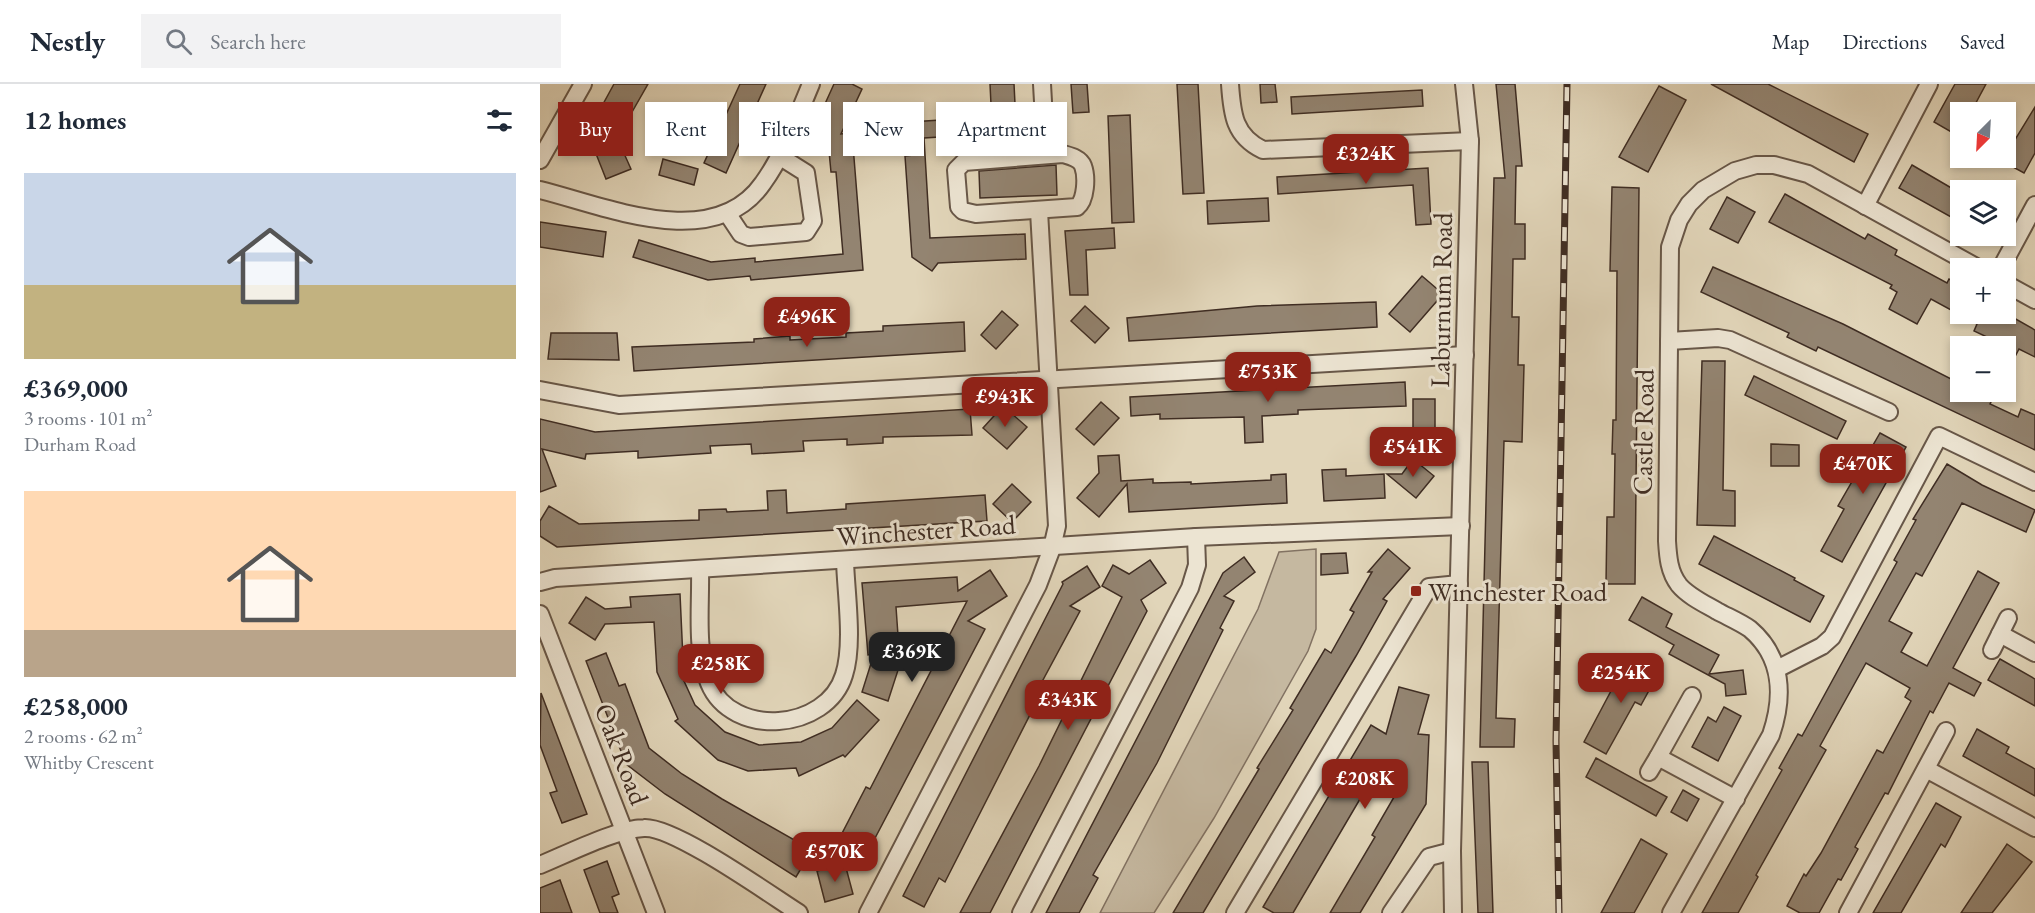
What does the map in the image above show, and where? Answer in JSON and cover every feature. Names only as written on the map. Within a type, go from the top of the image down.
[{"type":"street","points":[[540,160],[583,84]]},
{"type":"street","points":[[803,102],[811,84]]},
{"type":"street","points":[[1042,84],[1043,102]]},
{"type":"street","points":[[1230,84],[1235,124],[1250,144],[1263,150],[1470,141]]},
{"type":"street","name":"Laburnum Road","points":[[1453,913],[1452,851],[1470,141],[1464,84]]},
{"type":"street","points":[[1865,206],[1929,84]]},
{"type":"street","points":[[1035,156],[964,162],[956,170],[957,202],[963,211],[976,214],[1077,207],[1084,196],[1083,166],[1078,159],[1067,155]]},
{"type":"street","points":[[540,190],[668,222],[700,221],[727,213],[748,199],[763,185],[779,156],[806,173],[813,221],[806,232],[749,237],[741,234],[727,213]]},
{"type":"street","name":"Castle Road","points":[[1671,913],[1771,735],[1779,711],[1780,688],[1777,669],[1768,650],[1750,629],[1699,600],[1680,586],[1669,567],[1667,541],[1670,247],[1679,220],[1689,204],[1720,177],[1756,165],[1792,169],[1808,174],[1960,258]]},
{"type":"street","points":[[2006,258],[2035,205]]},
{"type":"street","points":[[868,913],[1038,585],[1052,548],[1057,526],[1040,211]]},
{"type":"street","points":[[2016,290],[2035,300]]},
{"type":"street","points":[[1669,341],[1718,338],[1730,340],[1889,412]]},
{"type":"street","points":[[540,390],[619,405],[1465,355]]},
{"type":"street","points":[[1777,669],[1822,646],[1832,636],[1939,436],[2035,482]]},
{"type":"street","name":"Winchester Road","points":[[540,582],[555,578],[1196,537],[1461,526]]},
{"type":"street","points":[[1021,913],[1191,588],[1197,565],[1196,537]]},
{"type":"street","points":[[700,570],[702,656],[710,685],[724,704],[748,718],[780,722],[806,715],[828,702],[844,677],[848,659],[845,561]]},
{"type":"street","points":[[1235,913],[1429,587],[1460,584]]},
{"type":"street","name":"Oak Road","points":[[540,614],[656,913]]},
{"type":"street","points":[[1992,650],[2008,618]]},
{"type":"street","points":[[2000,634],[2035,653]]},
{"type":"street","points":[[1649,772],[1692,696]]},
{"type":"street","points":[[1848,913],[1946,731]]},
{"type":"street","points":[[1658,756],[1736,799]]},
{"type":"street","points":[[1926,769],[2035,828]]},
{"type":"street","points":[[540,865],[625,832],[645,827],[668,832],[799,913]]},
{"type":"street","points":[[1391,913],[1429,857],[1452,851]]},
{"type":"shaded area","points":[[1316,549],[1316,629],[1308,651],[1214,818],[1154,913],[1100,913],[1258,609],[1279,552]]},
{"type":"building","points":[[614,84],[648,84],[633,110],[633,102],[604,102]]},
{"type":"building","points":[[740,84],[766,84],[758,102],[739,102],[739,144],[726,173],[704,163],[707,156],[727,156],[727,113]]},
{"type":"building","points":[[834,84],[852,84],[862,89],[856,102],[843,102],[841,134],[843,134],[843,156],[854,156],[863,270],[751,280],[750,276],[708,280],[633,257],[639,240],[711,262],[755,258],[755,262],[843,254],[836,172],[831,172],[829,156],[831,102],[826,102]]},
{"type":"building","points":[[990,84],[1014,84],[1015,102],[991,102]]},
{"type":"building","points":[[1071,84],[1087,84],[1089,112],[1073,113]]},
{"type":"building","points":[[1177,84],[1198,84],[1204,193],[1183,194]]},
{"type":"building","points":[[1260,84],[1275,84],[1277,102],[1261,103]]},
{"type":"building","points":[[1496,84],[1515,84],[1522,166],[1516,166],[1515,224],[1525,224],[1525,259],[1513,259],[1512,317],[1519,317],[1518,365],[1524,365],[1522,442],[1504,441],[1496,718],[1515,719],[1514,747],[1480,747],[1494,178],[1505,178]]},
{"type":"building","points":[[1711,84],[1768,84],[1868,134],[1854,162]]},
{"type":"building","points":[[1955,84],[1986,84],[1976,102],[1950,102],[1950,131],[1934,122]]},
{"type":"building","points":[[1659,86],[1686,100],[1648,172],[1619,157]]},
{"type":"building","points":[[1422,90],[1423,106],[1292,114],[1291,97]]},
{"type":"building","points":[[2035,107],[2035,153],[2024,173],[2015,168],[2016,138]]},
{"type":"building","points":[[1130,115],[1134,222],[1112,223],[1108,116]]},
{"type":"building","points":[[936,120],[936,137],[924,138],[924,121]]},
{"type":"building","points":[[924,138],[930,238],[1025,234],[1026,259],[938,263],[932,271],[912,257],[905,156],[924,156]]},
{"type":"building","points":[[597,156],[625,156],[631,169],[606,179]]},
{"type":"building","points":[[663,159],[698,169],[694,185],[659,175]]},
{"type":"building","points":[[1056,165],[1057,195],[980,198],[979,171]]},
{"type":"building","points":[[1912,165],[1950,187],[1950,216],[1899,188]]},
{"type":"building","points":[[1428,168],[1431,224],[1416,225],[1413,185],[1278,194],[1277,177]]},
{"type":"building","points":[[1612,187],[1639,188],[1635,584],[1606,584],[1607,517],[1614,517],[1615,454],[1612,454],[1613,420],[1616,420],[1617,271],[1610,271]]},
{"type":"building","points":[[1785,194],[1865,239],[1868,234],[1897,250],[1895,255],[1947,283],[1950,280],[1950,309],[1931,299],[1917,324],[1889,309],[1897,292],[1890,288],[1892,285],[1769,222]]},
{"type":"building","points":[[1727,197],[1755,212],[1738,243],[1710,229]]},
{"type":"building","points":[[1268,198],[1269,221],[1208,224],[1207,201]]},
{"type":"building","points":[[540,222],[606,232],[603,257],[540,247]]},
{"type":"building","points":[[1114,228],[1115,248],[1086,250],[1088,295],[1070,295],[1065,231]]},
{"type":"building","points":[[1713,267],[1843,324],[1950,378],[1950,402],[1991,402],[1990,404],[2018,417],[2021,409],[2035,415],[2035,450],[1818,347],[1816,351],[1787,337],[1789,333],[1701,292]]},
{"type":"building","points":[[1422,276],[1443,294],[1410,332],[1389,314]]},
{"type":"building","points":[[1376,302],[1377,327],[1129,341],[1127,318],[1257,306]]},
{"type":"building","points":[[1085,306],[1109,328],[1095,343],[1071,321]]},
{"type":"building","points":[[1002,311],[1018,325],[996,349],[981,335]]},
{"type":"building","points":[[2016,319],[2035,330],[2035,357],[2019,349],[2016,355],[2016,336],[1985,336],[1974,331],[1977,324],[2016,324]]},
{"type":"building","points":[[964,322],[965,351],[634,371],[632,347],[754,342],[754,339],[790,336],[790,340],[846,337],[846,333],[883,331],[883,326]]},
{"type":"building","points":[[551,333],[617,333],[619,360],[548,359]]},
{"type":"building","points":[[1702,361],[1725,361],[1723,490],[1735,491],[1735,526],[1697,525]]},
{"type":"building","points":[[1754,376],[1846,421],[1837,439],[1745,395]]},
{"type":"building","points":[[1405,382],[1406,406],[1298,410],[1298,414],[1262,416],[1263,442],[1245,443],[1244,417],[1160,419],[1160,414],[1131,416],[1130,397]]},
{"type":"building","points":[[1413,399],[1435,399],[1435,449],[1413,449]]},
{"type":"building","points":[[1101,402],[1119,418],[1094,445],[1076,429]]},
{"type":"building","points":[[1003,406],[1027,427],[1007,449],[983,428]]},
{"type":"building","points":[[970,409],[972,435],[883,437],[883,443],[847,445],[847,439],[803,441],[804,451],[752,454],[751,444],[710,446],[711,453],[638,458],[638,451],[586,454],[585,459],[542,449],[556,486],[540,492],[540,419],[595,432]]},
{"type":"building","points":[[1880,433],[1906,447],[1842,562],[1821,551],[1844,509],[1838,506]]},
{"type":"building","points":[[1771,444],[1799,445],[1799,466],[1771,466]]},
{"type":"building","points":[[1119,455],[1121,481],[1153,479],[1153,483],[1191,482],[1191,484],[1271,480],[1271,475],[1286,474],[1287,503],[1129,512],[1127,484],[1099,517],[1077,498],[1099,473],[1098,456]]},
{"type":"building","points":[[1413,459],[1434,476],[1416,498],[1387,474],[1402,474]]},
{"type":"building","points":[[1947,464],[1982,485],[2035,510],[2026,532],[1962,503],[1922,576],[1916,573],[1889,621],[1912,633],[1901,652],[1927,666],[1978,571],[1999,583],[1953,668],[1981,683],[1974,696],[1949,683],[1933,713],[1930,711],[1888,794],[1885,793],[1855,847],[1858,849],[1841,880],[1838,879],[1819,913],[1800,913],[1787,906],[1804,874],[1806,876],[1821,853],[1877,750],[1883,753],[1911,701],[1905,697],[1910,688],[1866,663],[1820,746],[1826,750],[1756,875],[1758,877],[1738,913],[1702,913],[1782,770],[1779,768],[1798,734],[1802,736],[1897,562],[1894,560],[1916,520],[1913,519]]},
{"type":"building","points":[[1346,469],[1346,476],[1384,474],[1385,498],[1324,501],[1322,470]]},
{"type":"building","points":[[1012,484],[1031,502],[1012,522],[993,504]]},
{"type":"building","points":[[786,490],[787,513],[846,509],[846,504],[985,495],[987,521],[557,547],[540,536],[540,521],[549,506],[579,524],[699,520],[699,510],[726,509],[727,512],[768,510],[767,491]]},
{"type":"building","points":[[1714,536],[1795,578],[1794,580],[1824,596],[1810,622],[1699,564]]},
{"type":"building","points":[[1388,549],[1410,568],[1383,599],[1387,601],[1356,656],[1203,913],[1173,913],[1293,710],[1290,708],[1325,649],[1331,653],[1354,612],[1350,610],[1372,572],[1368,572]]},
{"type":"building","points":[[1346,553],[1348,573],[1321,575],[1321,554]]},
{"type":"building","points":[[1244,557],[1255,572],[1224,596],[1234,601],[1220,628],[1223,630],[1157,763],[1093,875],[1098,878],[1079,913],[1046,913],[1223,573]]},
{"type":"building","points":[[1150,560],[1166,583],[1141,600],[1147,611],[990,913],[960,913],[1039,766],[1122,597],[1102,586],[1113,565],[1129,574]]},
{"type":"building","points":[[1087,566],[1100,587],[1070,606],[1080,611],[1036,693],[1040,695],[945,882],[939,878],[924,907],[903,896],[1062,582]]},
{"type":"building","points":[[990,570],[1007,596],[968,621],[985,629],[864,859],[836,845],[866,787],[870,789],[967,601],[896,607],[900,664],[888,701],[862,692],[874,654],[868,655],[862,583],[957,577],[958,591]]},
{"type":"building","points":[[680,594],[684,681],[695,705],[725,732],[759,745],[801,742],[832,728],[857,700],[879,720],[845,757],[843,755],[799,776],[796,768],[748,771],[718,760],[675,721],[678,719],[657,672],[654,622],[605,624],[595,640],[569,623],[586,597],[605,609],[631,607],[630,597]]},
{"type":"building","points":[[1642,597],[1672,614],[1666,627],[1719,655],[1709,674],[1743,670],[1746,694],[1726,696],[1725,684],[1669,654],[1674,645],[1629,620]]},
{"type":"building","points":[[606,653],[619,686],[625,684],[649,748],[682,774],[812,850],[796,877],[665,794],[626,764],[586,661]]},
{"type":"building","points":[[1629,657],[1658,674],[1641,705],[1635,702],[1606,754],[1584,742]]},
{"type":"building","points":[[2000,659],[2035,679],[2035,706],[1988,680]]},
{"type":"building","points":[[1399,687],[1429,695],[1418,734],[1429,735],[1426,804],[1360,913],[1330,913],[1375,837],[1372,835],[1401,785],[1401,771],[1380,765],[1293,913],[1274,913],[1263,907],[1371,725],[1386,734]]},
{"type":"building","points":[[541,693],[587,814],[562,823],[550,793],[557,791],[540,745]]},
{"type":"building","points":[[1724,707],[1741,716],[1718,761],[1692,747],[1708,717],[1716,722]]},
{"type":"building","points":[[1977,729],[2009,747],[2006,753],[2035,769],[2035,796],[1963,756]]},
{"type":"building","points":[[1596,758],[1667,797],[1656,816],[1586,777]]},
{"type":"building","points":[[1472,762],[1488,762],[1493,913],[1478,913]]},
{"type":"building","points":[[1683,790],[1699,799],[1687,821],[1671,812]]},
{"type":"building","points":[[1936,803],[1961,817],[1945,847],[1941,844],[1901,913],[1873,913]]},
{"type":"building","points":[[1641,839],[1667,854],[1634,913],[1601,913]]},
{"type":"building","points":[[2007,844],[2032,862],[1992,913],[1961,913]]},
{"type":"building","points":[[607,861],[619,894],[612,897],[618,913],[600,913],[584,870]]},
{"type":"building","points":[[845,864],[853,894],[825,902],[817,871]]},
{"type":"building","points":[[560,880],[572,913],[540,913],[540,888]]},
{"type":"railway","points":[[1559,913],[1556,741],[1567,84]]},
{"type":"place","name":"Winchester Road","points":[[1416,591]]}]
